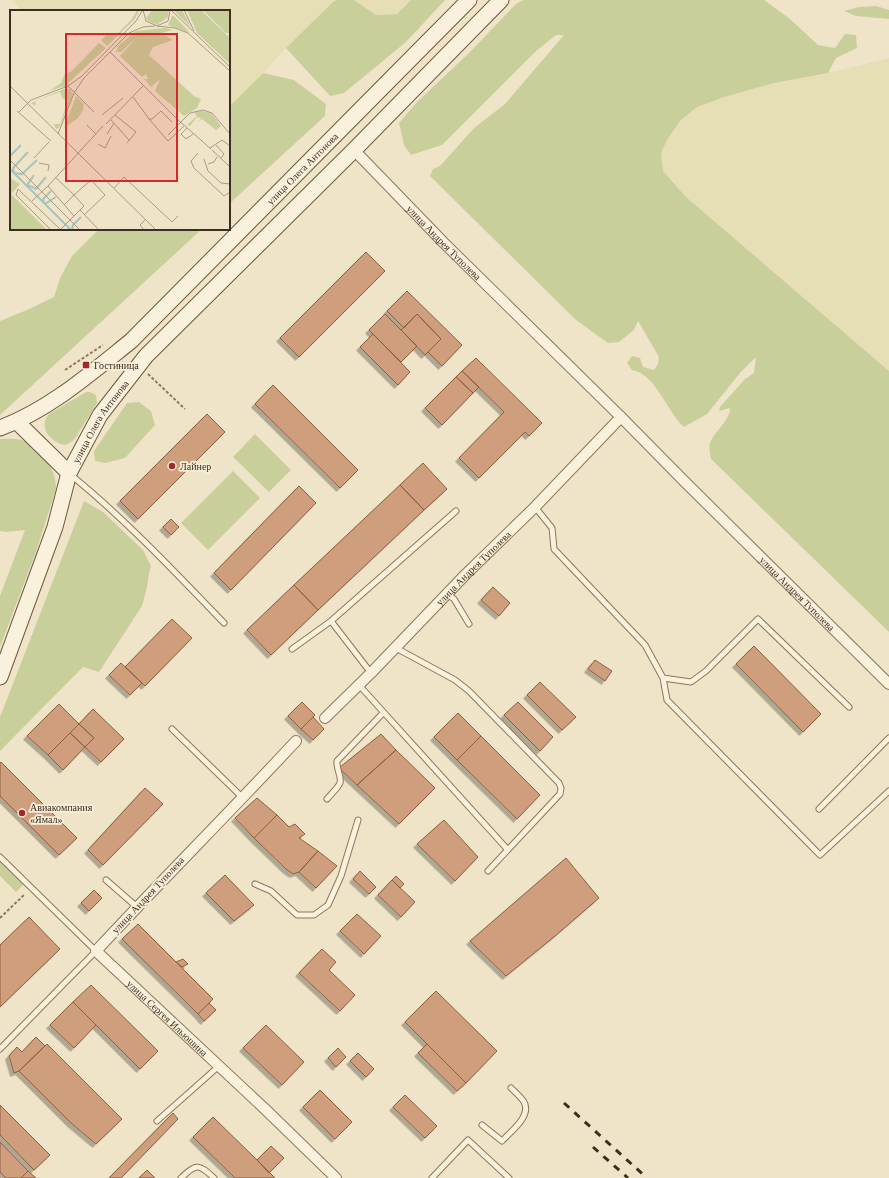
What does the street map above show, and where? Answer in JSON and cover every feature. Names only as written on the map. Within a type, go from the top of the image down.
[{"type":"street","name":"улица Олега Антонова","points":[[0,428],[16,422],[70,389],[131,341],[469,0]]},
{"type":"street","name":"улица Олега Антонова","points":[[0,677],[55,527],[69,473],[100,415],[146,356],[354,150],[502,0]]},
{"type":"street","name":"улица Андрея Туполева","points":[[354,150],[444,243],[889,684]]},
{"type":"street","name":"улица Андрея Туполева","points":[[325,718],[396,648],[446,594],[535,507],[621,417]]},
{"type":"street","points":[[16,422],[69,473]]},
{"type":"street","name":"улица Андрея Туполева","points":[[96,951],[137,906],[243,798],[296,741]]},
{"type":"street","name":"улица Сергея Ильюшина","points":[[96,951],[336,1178]]},
{"type":"lane","points":[[69,473],[100,498],[224,624]]},
{"type":"lane","points":[[535,507],[552,528],[554,549],[645,645],[663,678],[667,700],[820,855],[889,791]]},
{"type":"lane","points":[[292,649],[331,621],[456,511]]},
{"type":"lane","points":[[446,594],[454,599],[469,624]]},
{"type":"lane","points":[[663,678],[691,682],[706,671],[758,619],[850,707]]},
{"type":"lane","points":[[331,621],[371,673]]},
{"type":"lane","points":[[396,648],[455,680],[469,691],[559,783],[561,788],[560,794],[488,871]]},
{"type":"lane","points":[[358,685],[508,850]]},
{"type":"lane","points":[[328,799],[340,783],[336,766],[337,761],[383,713]]},
{"type":"lane","points":[[172,729],[243,798]]},
{"type":"lane","points":[[819,808],[889,738]]},
{"type":"lane","points":[[255,884],[272,891],[297,914],[314,915],[328,905],[340,876],[358,820]]},
{"type":"lane","name":"улица Сергея Ильюшина","points":[[0,857],[96,951]]},
{"type":"lane","points":[[106,880],[137,906]]},
{"type":"lane","name":"улица Андрея Туполева","points":[[0,1049],[96,951]]},
{"type":"lane","points":[[157,1121],[219,1066]]},
{"type":"lane","points":[[482,1125],[502,1141],[524,1117],[526,1109],[524,1102],[511,1088]]},
{"type":"lane","points":[[432,1178],[468,1140],[509,1178]]},
{"type":"lane","points":[[181,1178],[196,1166],[202,1167],[214,1178]]},
{"type":"path","points":[[65,370],[109,342]]},
{"type":"path","points":[[146,372],[185,408]]},
{"type":"path","points":[[0,918],[26,893]]},
{"type":"shaded area","points":[[12,0],[337,0],[334,1],[286,48],[230,106],[230,10],[21,10]]},
{"type":"shaded area","points":[[354,0],[411,0],[397,14],[376,15]]},
{"type":"shaded area","points":[[889,58],[889,371],[686,197],[663,171],[661,153],[667,140],[680,121],[697,107],[724,97],[774,83],[828,73]]},
{"type":"green space","points":[[354,0],[376,15],[397,14],[411,0],[445,0],[406,42],[344,93],[330,96],[286,48],[334,1]]},
{"type":"green space","points":[[523,0],[764,0],[790,19],[818,45],[835,48],[845,34],[856,35],[857,48],[836,58],[828,73],[774,83],[724,97],[697,107],[680,121],[667,140],[661,153],[663,171],[686,197],[889,371],[889,632],[711,459],[710,443],[712,438],[728,417],[730,408],[719,411],[720,407],[745,379],[754,373],[756,357],[740,373],[707,414],[684,427],[648,378],[632,370],[627,363],[632,356],[640,358],[643,367],[654,370],[658,364],[659,357],[638,321],[634,330],[619,342],[608,343],[576,320],[430,176],[433,169],[440,166],[474,128],[505,104],[564,35],[556,35],[535,52],[442,145],[411,155],[404,145],[399,123],[417,102],[470,52],[516,4]]},
{"type":"green space","points":[[876,6],[889,10],[889,19],[856,16],[844,11],[859,7]]},
{"type":"green space","points":[[263,73],[294,80],[326,104],[325,116],[230,203],[230,106]]},
{"type":"green space","points":[[98,230],[201,230],[0,415],[0,321],[54,297],[60,278],[72,256]]},
{"type":"green space","points":[[86,392],[96,395],[97,403],[74,440],[66,445],[56,442],[51,438],[45,429],[46,419],[49,414]]},
{"type":"green space","points":[[139,402],[151,411],[155,425],[125,458],[105,463],[95,461],[94,451],[127,403]]},
{"type":"green space","points":[[255,434],[291,470],[269,492],[233,457]]},
{"type":"green space","points":[[0,439],[22,440],[37,448],[43,454],[51,467],[56,482],[56,489],[36,552],[0,647],[0,596],[25,530],[6,532],[0,531]]},
{"type":"green space","points":[[233,471],[260,498],[208,550],[181,523]]},
{"type":"green space","points":[[84,501],[103,512],[143,550],[151,566],[142,606],[99,672],[83,667],[0,751],[0,717]]},
{"type":"green space","points":[[0,860],[25,883],[16,892],[0,876]]},
{"type":"building","points":[[366,252],[385,271],[299,357],[280,338]]},
{"type":"building","points":[[407,291],[462,345],[442,366],[428,352],[441,339],[417,314],[404,328],[387,311]]},
{"type":"building","points":[[385,314],[417,346],[401,362],[369,330]]},
{"type":"building","points":[[417,314],[441,339],[425,355],[401,330]]},
{"type":"building","points":[[373,334],[410,372],[398,385],[360,347]]},
{"type":"building","points":[[476,358],[542,423],[529,436],[525,432],[479,478],[459,458],[504,412],[462,371]]},
{"type":"building","points":[[462,371],[479,387],[473,393],[456,377]]},
{"type":"building","points":[[456,377],[473,393],[442,425],[425,408]]},
{"type":"building","points":[[273,385],[358,470],[340,488],[255,404]]},
{"type":"building","name":"Лайнер","points":[[207,414],[225,432],[138,519],[120,501]]},
{"type":"building","points":[[423,463],[447,489],[424,510],[400,485]]},
{"type":"building","points":[[400,485],[424,510],[318,610],[294,585]]},
{"type":"building","points":[[299,486],[316,503],[231,590],[214,573]]},
{"type":"building","points":[[171,519],[179,527],[171,535],[163,527]]},
{"type":"building","points":[[294,585],[318,610],[271,655],[247,630]]},
{"type":"building","points":[[493,587],[510,603],[499,616],[481,600]]},
{"type":"building","points":[[172,619],[192,638],[145,686],[125,667]]},
{"type":"building","points":[[754,646],[821,714],[803,732],[736,664]]},
{"type":"building","points":[[595,660],[612,671],[605,681],[588,669]]},
{"type":"building","points":[[121,663],[142,683],[130,695],[109,675]]},
{"type":"building","points":[[540,682],[576,717],[562,730],[527,695]]},
{"type":"building","points":[[302,702],[315,715],[301,729],[288,716]]},
{"type":"building","points":[[518,702],[553,737],[540,751],[504,715]]},
{"type":"building","points":[[59,704],[79,724],[48,755],[27,736]]},
{"type":"building","points":[[93,709],[124,739],[101,762],[85,747],[94,738],[79,724]]},
{"type":"building","points":[[458,713],[481,736],[457,760],[434,737]]},
{"type":"building","points":[[313,717],[324,729],[313,740],[301,729]]},
{"type":"building","points":[[79,724],[94,738],[85,747],[70,733]]},
{"type":"building","points":[[70,733],[85,747],[63,770],[48,755]]},
{"type":"building","points":[[381,734],[396,750],[357,785],[339,768]]},
{"type":"building","points":[[481,736],[540,795],[517,819],[457,760]]},
{"type":"building","points":[[396,750],[435,788],[399,824],[357,785]]},
{"type":"building","points":[[1,762],[77,838],[59,855],[0,796]]},
{"type":"building","points":[[145,788],[163,804],[103,865],[88,850]]},
{"type":"building","points":[[257,798],[277,815],[254,838],[235,818]]},
{"type":"building","points":[[277,815],[289,827],[295,824],[305,834],[299,838],[318,851],[299,872],[293,874],[254,838]]},
{"type":"building","points":[[444,820],[478,857],[455,881],[417,844]]},
{"type":"building","points":[[318,851],[337,866],[316,888],[299,872]]},
{"type":"building","points":[[566,858],[599,898],[506,976],[470,941]]},
{"type":"building","points":[[360,871],[376,887],[369,894],[353,879]]},
{"type":"building","points":[[225,875],[254,905],[234,921],[206,893]]},
{"type":"building","points":[[396,876],[404,884],[400,888],[392,880]]},
{"type":"building","points":[[392,880],[415,902],[401,917],[378,895]]},
{"type":"building","points":[[94,890],[102,898],[89,911],[81,903]]},
{"type":"building","points":[[357,914],[381,936],[364,954],[340,931]]},
{"type":"building","points":[[29,917],[60,949],[0,1007],[0,945]]},
{"type":"building","points":[[138,924],[213,999],[198,1014],[122,939]]},
{"type":"building","points":[[322,949],[336,962],[329,970],[355,995],[340,1011],[299,973]]},
{"type":"building","points":[[183,959],[188,964],[182,967],[176,962]]},
{"type":"building","points":[[91,985],[158,1051],[140,1069],[73,1002]]},
{"type":"building","points":[[436,991],[497,1051],[466,1083],[405,1022]]},
{"type":"building","points":[[73,1002],[96,1025],[74,1048],[50,1025]]},
{"type":"building","points":[[209,1003],[216,1010],[204,1021],[198,1014]]},
{"type":"building","points":[[266,1025],[304,1062],[282,1085],[243,1048]]},
{"type":"building","points":[[36,1037],[45,1046],[19,1071],[14,1073],[9,1056],[17,1047],[22,1052]]},
{"type":"building","points":[[47,1044],[122,1119],[96,1144],[71,1123],[19,1071]]},
{"type":"building","points":[[427,1044],[466,1083],[457,1091],[418,1053]]},
{"type":"building","points":[[338,1048],[346,1057],[336,1067],[328,1058]]},
{"type":"building","points":[[358,1053],[374,1069],[366,1077],[350,1061]]},
{"type":"building","points":[[320,1090],[352,1122],[335,1139],[303,1107]]},
{"type":"building","points":[[405,1095],[437,1126],[425,1138],[393,1107]]},
{"type":"building","points":[[0,1105],[50,1155],[34,1170],[0,1135]]},
{"type":"building","points":[[173,1113],[178,1119],[121,1178],[109,1178]]},
{"type":"building","points":[[213,1117],[275,1178],[235,1178],[193,1137]]},
{"type":"building","points":[[0,1142],[28,1171],[21,1178],[6,1178],[0,1172]]},
{"type":"building","points":[[271,1146],[284,1158],[269,1173],[257,1160]]},
{"type":"building","points":[[147,1170],[155,1178],[139,1178]]},
{"type":"building","points":[[28,1171],[36,1178],[21,1178]]},
{"type":"railway","points":[[564,1103],[647,1178]]},
{"type":"railway","points":[[593,1147],[628,1178]]},
{"type":"place","name":"Гостиница","points":[[86,365]]},
{"type":"place","name":"Лайнер","points":[[172,466]]},
{"type":"place","name":"Авиакомпания «Ямал»","points":[[22,813]]}]
